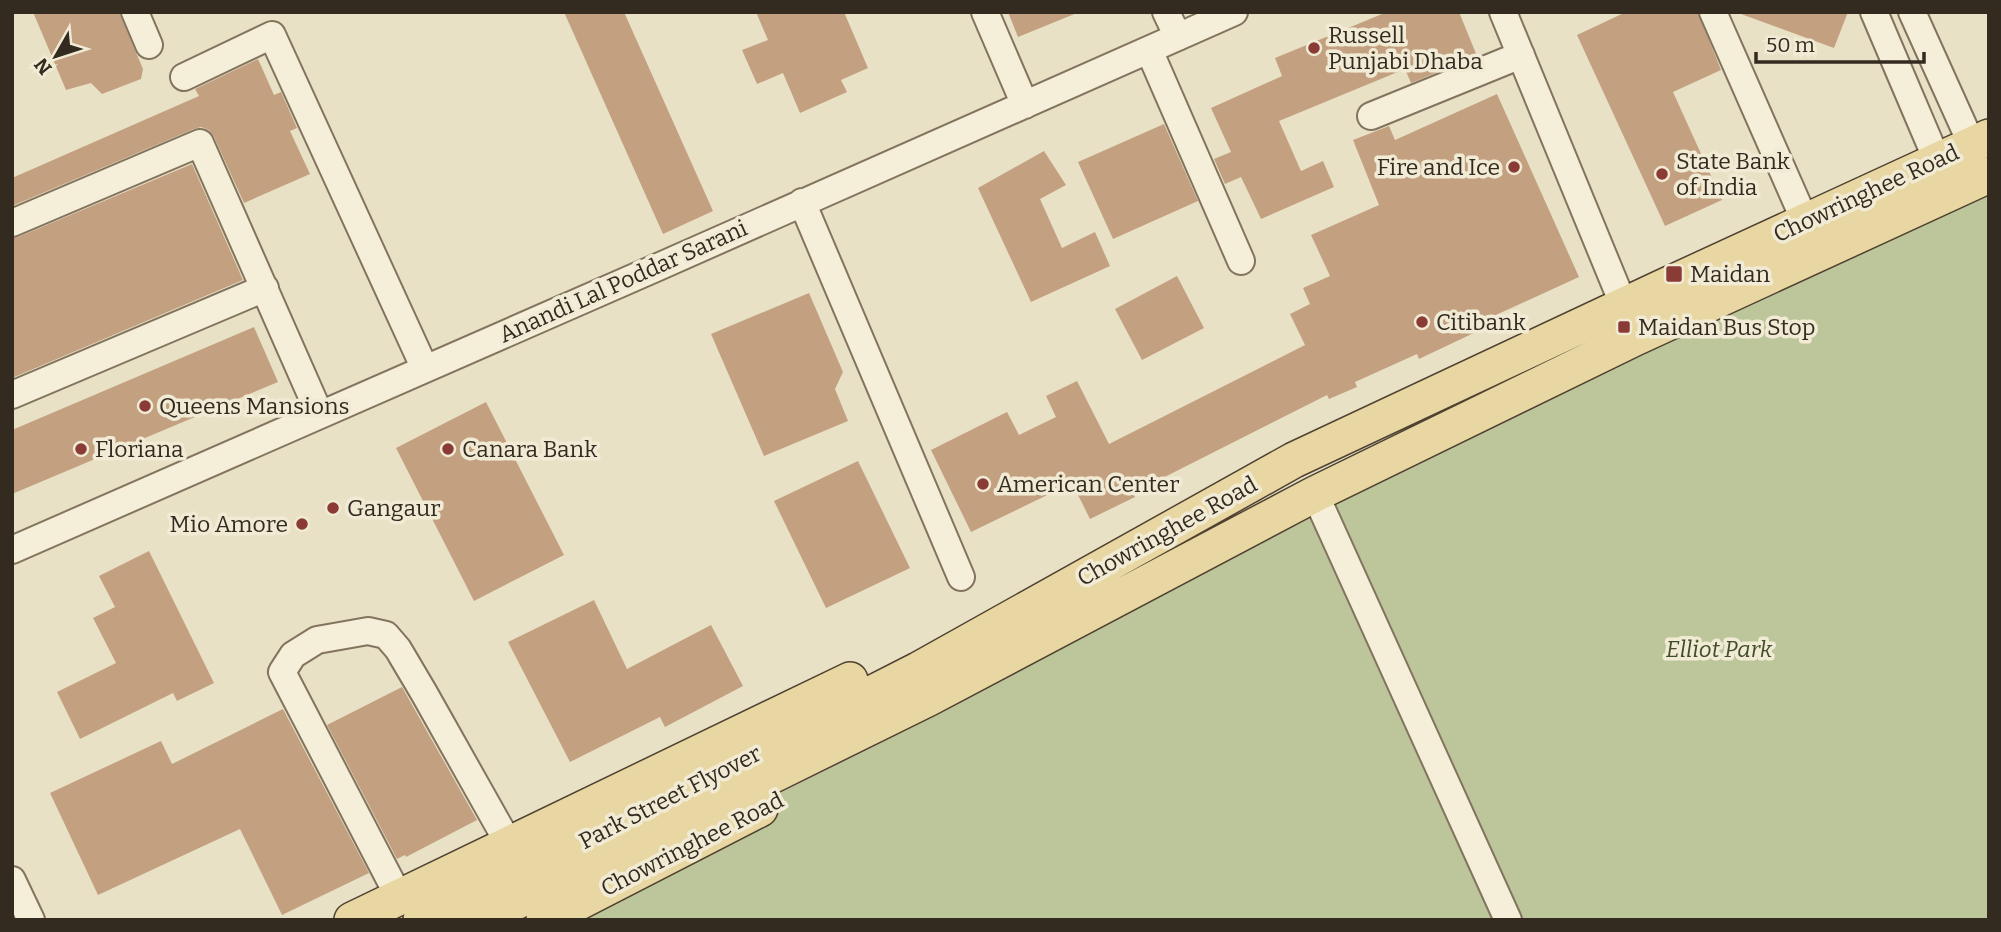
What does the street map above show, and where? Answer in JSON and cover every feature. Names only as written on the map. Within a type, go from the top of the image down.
[{"type":"main road","name":"Chowringhee Road","points":[[924,684],[1294,460],[1980,141]]},
{"type":"main road","name":"Chowringhee Road","points":[[924,684],[1585,362],[1989,175]]},
{"type":"main road","points":[[1571,331],[1585,362]]},
{"type":"main road","points":[[352,920],[403,898],[504,834],[886,662],[924,684]]},
{"type":"main road","name":"Chowringhee Road","points":[[544,920],[921,726],[924,684]]},
{"type":"main road","name":"Park Street Flyover","points":[[479,920],[924,684]]},
{"type":"main road","name":"Park Street Flyover","points":[[403,898],[596,834],[854,720]]},
{"type":"street","points":[[135,12],[149,45]]},
{"type":"street","points":[[985,12],[1026,105]]},
{"type":"street","points":[[1166,12],[1178,37]]},
{"type":"street","name":"Anandi Lal Poddar Sarani","points":[[12,550],[1234,12]]},
{"type":"street","points":[[1503,12],[1624,306]]},
{"type":"street","points":[[1713,12],[1805,221]]},
{"type":"street","points":[[1874,12],[1937,160]]},
{"type":"street","points":[[1912,12],[1980,141]]},
{"type":"street","points":[[184,77],[272,35],[425,369]]},
{"type":"street","points":[[1149,50],[1241,261]]},
{"type":"street","points":[[1371,116],[1521,55]]},
{"type":"street","points":[[12,223],[200,143],[320,415]]},
{"type":"street","points":[[802,202],[961,578]]},
{"type":"street","points":[[12,395],[265,288]]},
{"type":"street","points":[[1315,494],[1508,920]]},
{"type":"street","points":[[403,898],[282,673],[293,655],[317,640],[368,631],[386,635],[398,649],[504,834]]},
{"type":"street","points":[[12,880],[31,920]]},
{"type":"green space","name":"Maidan","points":[[1989,189],[1989,920],[523,920],[606,873],[1283,513]]},
{"type":"building","points":[[33,12],[119,12],[143,69],[141,79],[102,94],[91,83],[66,90]]},
{"type":"building","points":[[564,12],[624,12],[713,211],[663,234]]},
{"type":"building","points":[[756,12],[844,12],[868,68],[841,80],[847,92],[800,113],[783,73],[757,84],[742,50],[768,40]]},
{"type":"building","points":[[1008,12],[1077,12],[1077,13],[1018,37]]},
{"type":"building","points":[[1387,12],[1459,12],[1477,56],[1411,83],[1405,69],[1279,121],[1301,171],[1323,161],[1334,187],[1261,219],[1241,177],[1225,184],[1214,159],[1231,152],[1211,108],[1282,76],[1275,58]]},
{"type":"building","points":[[1626,12],[1698,12],[1721,70],[1673,92],[1722,200],[1665,226],[1577,35]]},
{"type":"building","points":[[1848,12],[1834,48],[1741,14]]},
{"type":"building","points":[[258,59],[274,95],[281,92],[297,128],[290,131],[310,174],[244,203],[214,137],[209,130],[201,127],[12,206],[12,178],[199,96],[195,89]]},
{"type":"building","points":[[1497,94],[1579,277],[1474,325],[1478,331],[1419,359],[1417,354],[1355,382],[1357,387],[1329,399],[1327,395],[1133,493],[1135,497],[1090,519],[1072,483],[971,532],[931,450],[1007,412],[1019,435],[1056,417],[1046,396],[1077,381],[1109,444],[1305,345],[1290,314],[1310,304],[1303,288],[1330,276],[1311,235],[1379,205],[1353,140],[1389,126],[1395,140]]},
{"type":"building","points":[[1164,124],[1198,201],[1113,239],[1078,162]]},
{"type":"building","points":[[1044,151],[1066,185],[1040,199],[1062,248],[1095,232],[1110,266],[1031,302],[978,188]]},
{"type":"building","points":[[192,164],[243,280],[12,378],[12,238]]},
{"type":"building","points":[[1177,276],[1204,328],[1142,360],[1115,309]]},
{"type":"building","points":[[809,293],[843,372],[835,389],[848,421],[764,456],[711,334]]},
{"type":"building","name":"Queens Mansions","points":[[254,327],[278,382],[12,494],[12,430]]},
{"type":"building","points":[[486,402],[564,555],[474,601],[396,448]]},
{"type":"building","points":[[858,461],[910,568],[826,608],[774,501]]},
{"type":"building","points":[[149,551],[214,683],[177,701],[173,693],[80,739],[57,692],[116,663],[93,618],[115,607],[99,576]]},
{"type":"building","points":[[594,600],[627,669],[711,625],[743,686],[665,727],[660,717],[570,762],[508,642]]},
{"type":"building","points":[[402,687],[477,820],[406,857],[405,855],[397,859],[327,725]]},
{"type":"building","points":[[283,709],[369,873],[282,915],[240,829],[98,895],[50,793],[161,741],[172,764]]},
{"type":"place","name":"Russell Punjabi Dhaba","points":[[1314,48]]},
{"type":"place","name":"Fire and Ice","points":[[1514,167]]},
{"type":"place","name":"State Bank of India","points":[[1662,174]]},
{"type":"place","name":"Maidan","points":[[1674,274]]},
{"type":"place","name":"Citibank","points":[[1422,322]]},
{"type":"place","name":"Maidan Bus Stop","points":[[1624,327]]},
{"type":"place","name":"Queens Mansions","points":[[145,406]]},
{"type":"place","name":"Floriana","points":[[81,449]]},
{"type":"place","name":"Canara Bank","points":[[448,449]]},
{"type":"place","name":"American Center","points":[[983,484]]},
{"type":"place","name":"Gangaur","points":[[333,508]]},
{"type":"place","name":"Mio Amore","points":[[302,524]]},
{"type":"park label","name":"Elliot Park","points":[[1719,649]]}]
